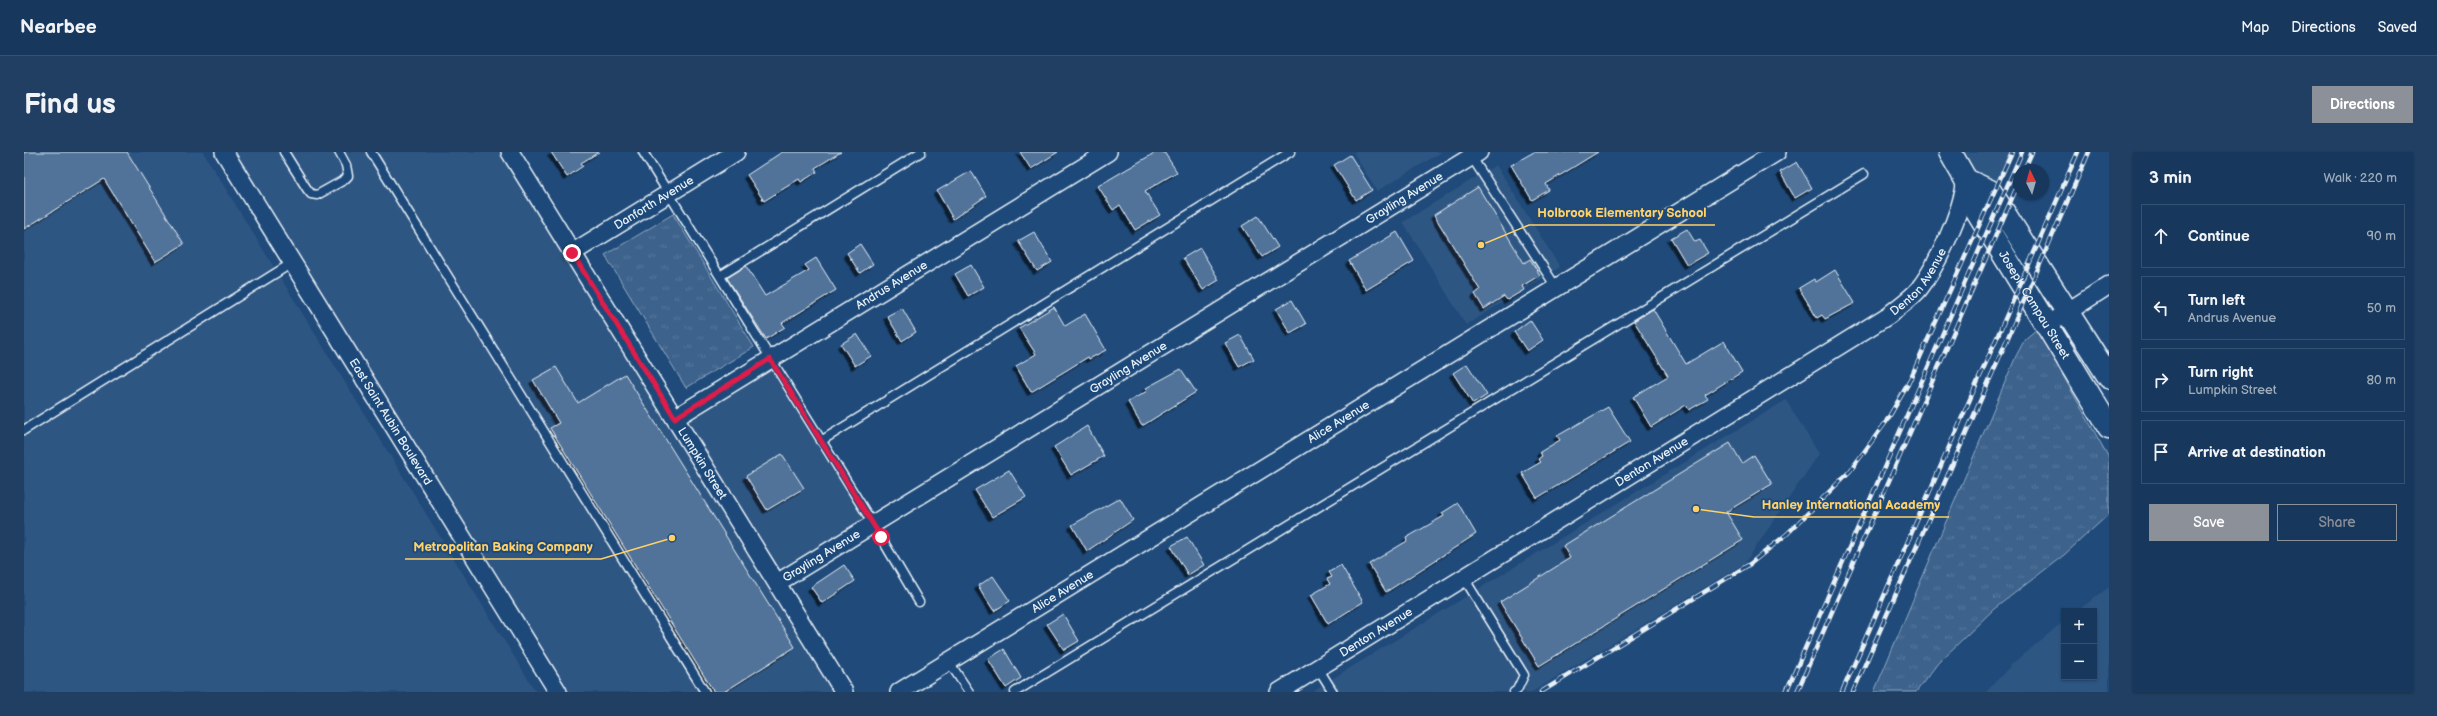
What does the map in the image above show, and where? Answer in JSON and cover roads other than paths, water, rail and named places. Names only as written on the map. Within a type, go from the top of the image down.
[{"type":"street","name":"East Saint Aubin Boulevard","points":[[224,152],[558,692]]},
{"type":"street","name":"Lumpkin Street","points":[[510,152],[844,692]]},
{"type":"street","name":"Danforth Avenue","points":[[572,253],[736,152]]},
{"type":"street","name":"Andrus Avenue","points":[[675,418],[1108,152]]},
{"type":"street","name":"Alice Avenue","points":[[900,692],[1777,152]]},
{"type":"street","name":"Joseph Campau Street","points":[[1950,152],[1966,180],[1977,210],[2109,426]]},
{"type":"street","name":"Grayling Avenue","points":[[777,583],[1475,154]]},
{"type":"street","name":"Joseph Campau Street","points":[[1966,180],[1990,191],[2109,377]]},
{"type":"street","name":"Denton Avenue","points":[[1279,692],[1889,315],[1918,291],[1934,267],[1962,203],[1966,180]]},
{"type":"street","points":[[2047,325],[2109,284]]},
{"type":"lane","points":[[284,152],[307,189],[311,194],[317,195],[344,180],[348,176],[346,165],[339,152]]},
{"type":"lane","points":[[371,152],[705,692]]},
{"type":"lane","points":[[643,152],[873,524],[919,602]]},
{"type":"lane","points":[[720,276],[921,152]]},
{"type":"lane","points":[[822,441],[1290,152]]},
{"type":"lane","points":[[1475,154],[1556,288]]},
{"type":"lane","points":[[1015,692],[1864,174]]},
{"type":"lane","points":[[24,430],[292,262]]},
{"type":"lane","points":[[1464,578],[1524,675],[1517,690],[1514,692]]},
{"type":"lane","points":[[949,662],[969,692]]},
{"type":"lane","points":[[1318,668],[1333,692]]},
{"type":"railway","points":[[1541,692],[1750,564],[1787,534],[1850,471],[1886,422],[1908,384],[2012,152]]},
{"type":"railway","points":[[1786,692],[2022,152]]},
{"type":"railway","points":[[2027,164],[2032,152]]},
{"type":"railway","points":[[1842,692],[2078,152]]},
{"type":"railway","points":[[1853,692],[2089,152]]},
{"type":"railway","points":[[1797,692],[2013,196]]},
{"type":"place","name":"Holbrook Elementary School","points":[[1481,245]]},
{"type":"place","name":"Hanley International Academy","points":[[1696,509]]},
{"type":"place","name":"Metropolitan Baking Company","points":[[672,538]]}]
